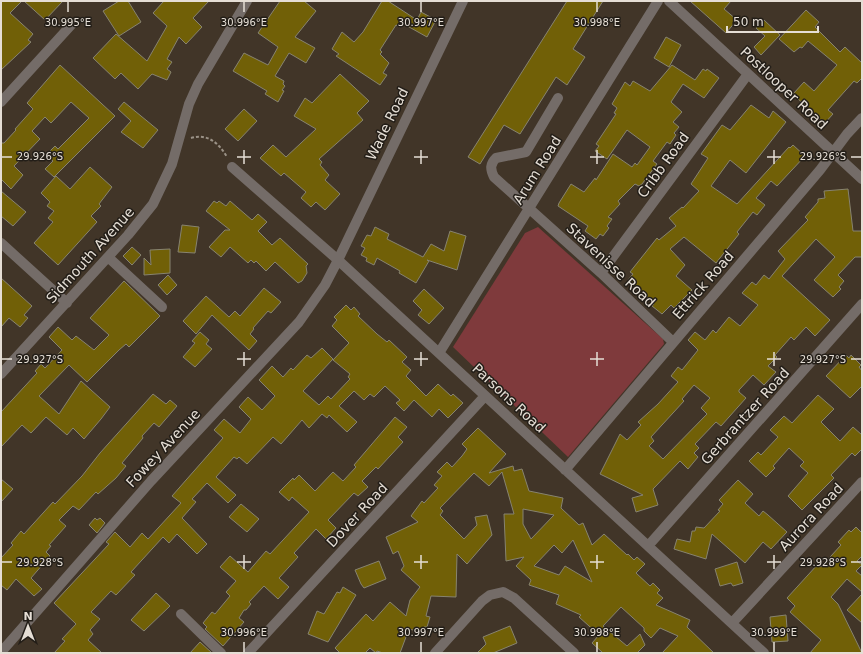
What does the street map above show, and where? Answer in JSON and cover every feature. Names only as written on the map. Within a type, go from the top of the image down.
[{"type":"street","name":"Sidmouth Avenue","points":[[1,374],[142,219],[153,204],[169,171],[189,104],[198,84],[248,1]]},
{"type":"street","name":"Wade Road","points":[[338,260],[463,1]]},
{"type":"street","name":"Arum Road","points":[[439,353],[658,1]]},
{"type":"street","name":"Postlooper Road","points":[[669,1],[862,179]]},
{"type":"street","points":[[1,102],[73,23]]},
{"type":"street","name":"Cribb Road","points":[[601,273],[748,74]]},
{"type":"street","name":"Stavenisse Road","points":[[558,98],[526,152],[516,155],[500,156],[493,161],[491,166],[494,177],[601,273],[673,342]]},
{"type":"street","name":"Ettrick Road","points":[[565,470],[834,154],[848,134],[862,118]]},
{"type":"street","name":"Parsons Road","points":[[232,167],[338,260],[764,653]]},
{"type":"street","points":[[1,243],[67,302]]},
{"type":"street","points":[[108,257],[162,307]]},
{"type":"street","name":"Fowey Avenue","points":[[2,651],[151,480],[299,322],[325,285],[338,260]]},
{"type":"street","name":"Gerbrantzer Road","points":[[648,546],[862,304]]},
{"type":"street","name":"Dover Road","points":[[248,653],[486,396]]},
{"type":"street","name":"Aurora Road","points":[[732,623],[862,482]]},
{"type":"street","points":[[435,653],[482,601],[490,595],[503,592],[514,598],[574,653]]},
{"type":"street","points":[[181,614],[221,653]]},
{"type":"path","points":[[178,141],[199,136],[208,137],[222,149],[232,167]]},
{"type":"shaded area","points":[[538,227],[663,339],[664,344],[568,457],[453,347],[525,233]]},
{"type":"building","points":[[1,1],[22,1],[10,13],[33,34],[28,40],[31,42],[1,70]]},
{"type":"building","points":[[24,1],[63,1],[45,20]]},
{"type":"building","points":[[119,1],[128,1],[141,22],[119,36],[103,11]]},
{"type":"building","points":[[164,1],[209,1],[193,18],[202,27],[186,44],[179,37],[167,59],[172,62],[167,69],[171,72],[167,80],[152,74],[138,89],[121,73],[115,79],[93,58],[116,34],[147,61],[167,26],[153,13]]},
{"type":"building","points":[[280,1],[304,1],[316,11],[295,37],[315,48],[306,63],[289,53],[275,76],[284,81],[283,84],[285,86],[278,102],[265,94],[267,91],[233,71],[244,53],[268,65],[278,47],[258,33]]},
{"type":"building","points":[[382,1],[388,1],[417,20],[421,12],[436,20],[427,37],[402,23],[400,27],[396,25],[380,50],[382,52],[380,54],[389,63],[383,73],[387,75],[380,85],[336,56],[339,54],[332,49],[342,32],[354,42],[363,32]]},
{"type":"building","points":[[567,1],[603,1],[573,49],[585,57],[567,85],[556,77],[520,134],[504,125],[480,164],[468,157]]},
{"type":"building","points":[[690,1],[731,1],[724,9],[737,20],[726,33]]},
{"type":"building","points":[[806,10],[819,22],[815,27],[840,52],[845,47],[862,63],[862,78],[857,83],[854,81],[828,110],[833,114],[824,124],[793,94],[804,82],[814,91],[837,65],[808,41],[802,48],[800,47],[794,52],[779,39]]},
{"type":"building","points":[[764,20],[780,35],[761,55],[754,47],[765,36],[756,28]]},
{"type":"building","points":[[666,37],[681,45],[669,67],[654,58]]},
{"type":"building","points":[[60,65],[115,116],[54,177],[45,169],[53,161],[46,155],[55,146],[58,149],[89,118],[71,102],[51,123],[45,117],[32,131],[40,139],[14,166],[23,175],[11,189],[1,179],[1,143],[4,143],[33,109],[27,103]]},
{"type":"building","points":[[672,65],[695,80],[703,69],[706,71],[707,69],[719,78],[704,98],[683,84],[671,102],[682,112],[673,122],[679,127],[674,133],[676,135],[670,144],[667,142],[653,161],[657,164],[642,184],[639,186],[635,184],[618,201],[620,204],[608,217],[612,219],[607,226],[609,228],[603,236],[600,234],[596,239],[585,231],[588,226],[558,206],[559,203],[571,184],[584,192],[595,178],[596,180],[613,154],[632,167],[635,163],[637,165],[650,147],[627,130],[607,159],[595,151],[599,146],[596,144],[616,114],[614,113],[617,108],[612,104],[625,82],[630,86],[633,81],[650,91]]},
{"type":"building","points":[[340,74],[369,101],[357,113],[363,120],[319,159],[322,162],[320,165],[329,175],[325,180],[340,194],[325,210],[316,202],[311,207],[301,198],[306,192],[284,173],[281,176],[260,158],[273,145],[286,157],[316,129],[294,116],[305,98],[312,103]]},
{"type":"building","points":[[124,102],[158,130],[143,148],[121,132],[131,121],[118,109]]},
{"type":"building","points":[[751,105],[769,118],[773,111],[786,122],[746,173],[730,160],[711,186],[737,204],[789,147],[790,148],[793,145],[805,156],[777,186],[771,181],[756,198],[765,205],[757,215],[753,212],[737,232],[739,234],[716,263],[684,237],[670,249],[685,265],[676,276],[692,290],[674,308],[671,305],[662,314],[652,306],[654,304],[628,280],[633,274],[630,272],[657,238],[659,240],[676,226],[669,218],[682,207],[683,208],[699,191],[691,184],[708,158],[701,154],[722,125],[730,130]]},
{"type":"building","points":[[244,109],[257,121],[238,141],[225,129]]},
{"type":"building","points":[[90,167],[112,187],[99,204],[101,206],[91,216],[97,222],[58,265],[34,243],[53,222],[48,218],[54,211],[47,206],[50,202],[41,193],[56,176],[70,189]]},
{"type":"building","points":[[848,189],[853,231],[862,231],[862,257],[855,257],[838,275],[844,281],[839,287],[841,289],[833,297],[814,280],[835,257],[816,239],[782,276],[830,320],[815,336],[806,327],[794,340],[791,337],[775,355],[777,357],[768,366],[776,372],[764,385],[753,375],[739,390],[739,392],[746,398],[721,426],[716,422],[695,444],[699,448],[694,453],[698,457],[688,469],[680,461],[653,489],[658,505],[636,512],[632,498],[643,495],[600,474],[620,434],[627,440],[641,425],[638,422],[658,404],[678,382],[671,376],[678,367],[682,370],[698,350],[688,340],[695,332],[705,340],[713,330],[716,333],[729,317],[740,326],[758,305],[742,293],[752,282],[756,285],[764,275],[769,279],[785,259],[778,251],[808,220],[805,217],[818,202],[818,199],[825,198],[824,191]],"holes":[[[694,385],[710,398],[701,408],[707,414],[663,459],[649,446],[654,441],[651,437],[684,401],[682,399]]]},
{"type":"building","points":[[1,191],[26,212],[13,226],[1,216]]},
{"type":"building","points":[[214,201],[217,203],[219,201],[226,206],[230,201],[252,220],[258,214],[267,222],[258,231],[272,245],[280,238],[308,264],[306,266],[307,273],[302,281],[298,283],[275,262],[266,271],[256,261],[254,263],[251,260],[248,263],[230,247],[221,257],[209,247],[225,230],[230,230],[206,211]]},
{"type":"building","points":[[182,225],[199,227],[195,253],[178,252]]},
{"type":"building","points":[[375,227],[389,234],[387,239],[423,257],[431,244],[444,251],[450,231],[466,236],[457,270],[427,260],[429,261],[416,283],[399,273],[400,271],[377,258],[374,265],[366,261],[367,258],[361,255],[365,248],[361,246],[367,235],[371,236]]},
{"type":"building","points":[[132,247],[141,255],[132,265],[123,256]]},
{"type":"building","points":[[170,249],[170,273],[144,275],[144,258],[151,265],[150,250]]},
{"type":"building","points":[[168,275],[177,285],[167,295],[158,285]]},
{"type":"building","points":[[1,278],[32,306],[24,315],[28,318],[20,327],[9,318],[1,327]]},
{"type":"building","points":[[124,281],[160,316],[129,347],[126,344],[119,350],[87,382],[69,365],[39,396],[59,414],[81,381],[110,407],[84,439],[73,428],[67,435],[46,417],[31,433],[22,425],[1,447],[1,412],[37,373],[35,371],[41,364],[45,368],[62,350],[49,337],[58,327],[72,340],[76,336],[94,350],[109,335],[90,318]]},
{"type":"building","points":[[264,288],[281,302],[271,313],[268,311],[253,328],[254,329],[250,334],[257,341],[249,350],[212,315],[196,334],[183,321],[206,296],[229,317],[235,311],[240,316]]},
{"type":"building","points":[[424,289],[444,308],[429,324],[418,315],[422,310],[413,301]]},
{"type":"building","points":[[346,305],[351,310],[354,307],[360,314],[358,316],[377,334],[387,342],[389,340],[407,357],[402,362],[411,370],[406,376],[426,396],[438,384],[451,396],[453,394],[463,403],[448,418],[439,409],[432,417],[414,400],[404,411],[396,403],[400,400],[385,386],[374,397],[370,394],[364,400],[354,391],[339,406],[357,422],[347,432],[329,415],[327,418],[322,414],[309,428],[302,420],[281,444],[273,437],[247,464],[239,457],[237,459],[234,457],[216,477],[236,495],[228,503],[207,483],[192,499],[196,502],[182,518],[207,544],[197,554],[177,534],[169,543],[163,537],[131,572],[135,575],[116,595],[111,591],[91,612],[100,619],[90,630],[93,634],[88,640],[102,653],[54,653],[65,641],[62,639],[76,624],[54,603],[109,544],[106,542],[115,532],[130,547],[142,533],[148,539],[181,503],[172,496],[223,438],[214,430],[224,419],[240,433],[251,419],[239,407],[248,397],[262,410],[275,396],[259,380],[272,366],[283,377],[291,368],[293,370],[307,355],[311,358],[322,348],[333,359],[303,391],[319,405],[328,396],[331,399],[350,379],[348,377],[350,374],[333,360],[349,343],[332,326],[337,320],[334,317]]},
{"type":"building","points":[[200,332],[209,340],[206,344],[212,349],[195,367],[183,357],[195,343],[192,341]]},
{"type":"building","points":[[846,355],[849,358],[851,355],[861,365],[859,367],[862,371],[862,386],[850,398],[826,376]]},
{"type":"building","points":[[153,394],[166,404],[170,400],[177,406],[159,427],[154,423],[142,436],[143,438],[122,463],[126,466],[116,478],[98,494],[96,492],[79,510],[73,506],[59,520],[66,526],[49,545],[51,546],[46,552],[50,556],[31,578],[42,589],[34,596],[16,579],[7,590],[1,585],[1,558],[13,545],[11,543],[21,531],[24,534],[53,502],[55,504],[82,476],[100,453]]},
{"type":"building","points":[[818,395],[834,409],[821,422],[840,441],[853,427],[862,435],[862,449],[855,456],[852,453],[831,475],[834,478],[802,510],[788,496],[808,473],[800,466],[804,462],[789,448],[773,466],[775,468],[766,477],[749,461],[758,452],[761,455],[778,437],[770,430],[784,416],[792,423]]},
{"type":"building","points":[[395,417],[407,427],[398,437],[403,442],[378,469],[376,467],[362,481],[368,487],[358,496],[354,493],[328,520],[336,528],[326,539],[316,529],[294,553],[298,557],[279,578],[289,587],[278,599],[264,586],[249,602],[251,604],[246,610],[244,610],[239,618],[244,622],[223,646],[205,629],[207,627],[203,623],[212,612],[215,614],[230,596],[226,592],[236,581],[220,567],[230,556],[248,572],[266,551],[270,554],[309,512],[292,497],[289,501],[279,492],[293,478],[294,480],[299,475],[315,491],[333,472],[343,481],[356,467],[354,465]]},
{"type":"building","points":[[478,428],[506,454],[489,473],[513,466],[514,471],[522,469],[529,491],[563,498],[561,508],[579,525],[583,523],[592,545],[604,534],[634,560],[637,557],[645,564],[636,573],[650,586],[653,583],[660,590],[657,593],[663,598],[656,605],[690,620],[687,627],[714,653],[662,653],[678,636],[660,628],[651,638],[644,631],[644,628],[621,607],[603,626],[627,646],[640,634],[645,645],[637,653],[603,653],[592,643],[599,635],[579,617],[581,615],[556,604],[559,595],[529,585],[531,580],[516,566],[524,557],[506,561],[504,514],[514,514],[502,472],[489,486],[474,473],[440,508],[443,511],[440,515],[464,539],[477,525],[475,517],[487,515],[492,535],[467,564],[457,554],[456,597],[431,596],[426,616],[430,617],[427,627],[424,627],[424,633],[409,629],[400,653],[383,653],[377,651],[376,653],[370,648],[365,653],[340,653],[335,648],[366,614],[373,621],[390,602],[406,616],[410,600],[420,587],[401,570],[404,566],[398,551],[393,554],[386,537],[418,522],[411,516],[422,501],[424,503],[438,488],[434,485],[442,476],[437,472],[447,462],[452,467],[467,449],[462,444]],"holes":[[[523,509],[554,515],[531,539],[523,524]],[[573,540],[592,582],[565,566],[559,575],[534,566],[554,545],[562,553]]]},
{"type":"building","points":[[1,479],[13,489],[1,502]]},
{"type":"building","points":[[738,480],[753,494],[745,503],[759,516],[763,511],[787,532],[771,549],[763,542],[745,563],[712,534],[706,559],[674,549],[677,539],[690,542],[692,531],[695,531],[696,527],[704,528],[720,511],[718,510],[723,504],[719,500]]},
{"type":"building","points":[[241,504],[259,519],[247,532],[229,517]]},
{"type":"building","points":[[95,518],[97,520],[100,518],[105,523],[97,533],[89,525]]},
{"type":"building","points":[[856,527],[862,533],[862,556],[857,561],[862,565],[856,571],[862,576],[862,592],[847,579],[831,597],[838,604],[862,653],[810,653],[821,640],[790,612],[795,606],[787,598],[818,564],[821,567],[841,545],[838,542],[849,530],[851,532]]},
{"type":"building","points":[[379,561],[386,579],[364,588],[355,570]]},
{"type":"building","points":[[737,562],[743,583],[733,586],[731,583],[720,586],[715,569]]},
{"type":"building","points":[[343,587],[356,595],[328,642],[308,634],[317,611],[324,614],[337,592],[340,593]]},
{"type":"building","points":[[156,593],[170,606],[144,631],[131,620]]},
{"type":"building","points":[[862,594],[862,623],[847,610]]},
{"type":"building","points":[[786,615],[788,641],[772,642],[770,617]]},
{"type":"building","points":[[510,626],[517,643],[493,653],[477,653],[486,644],[483,637]]},
{"type":"building","points":[[200,642],[212,653],[190,653]]}]
